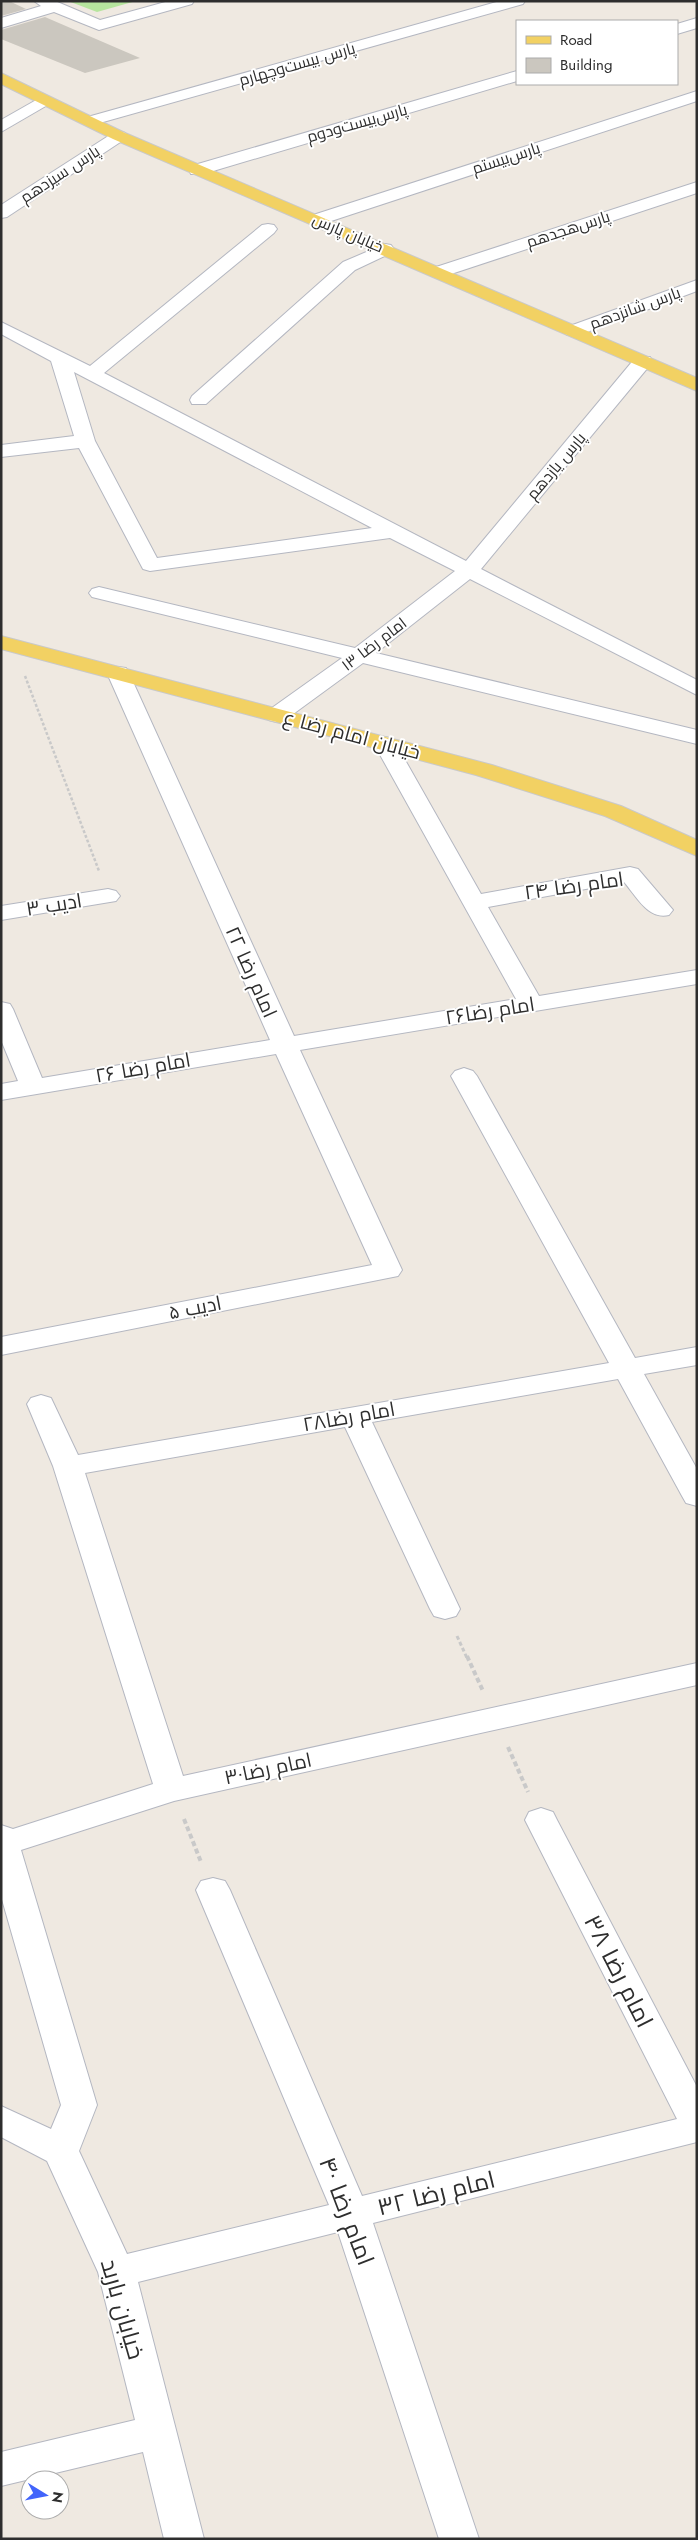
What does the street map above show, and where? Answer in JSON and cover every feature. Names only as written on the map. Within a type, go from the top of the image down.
[{"type":"main road","name":"خیابان پارس","points":[[1,78],[119,136],[439,272],[697,385]]},
{"type":"main road","name":"خیابان امام رضا ع","points":[[7,643],[484,770],[613,810],[697,849]]},
{"type":"street","points":[[1,23],[47,4],[99,25],[187,1]]},
{"type":"street","name":"پارس بیست‌وچهارم","points":[[90,121],[511,4]]},
{"type":"street","points":[[678,29],[697,23]]},
{"type":"street","name":"پارس‌بیست‌و‌دوم","points":[[197,170],[516,76]]},
{"type":"street","name":"پارس‌بیستم","points":[[316,220],[697,96]]},
{"type":"street","points":[[1,127],[45,100]]},
{"type":"street","name":"پارس‌ سیزدهم","points":[[1,213],[119,136]]},
{"type":"street","name":"پارس‌‌هجدهم","points":[[439,272],[697,187]]},
{"type":"street","points":[[92,374],[268,229]]},
{"type":"street","points":[[199,400],[349,266],[385,249]]},
{"type":"street","name":"پارس‌‌ شانزدهم","points":[[573,331],[697,285]]},
{"type":"street","points":[[1,327],[688,685],[697,662]]},
{"type":"street","points":[[60,358],[85,441],[150,564],[394,531]]},
{"type":"street","name":"پارس‌‌ یازدهم","points":[[469,570],[643,361]]},
{"type":"street","points":[[1,451],[85,441]]},
{"type":"street","name":"امام رضا ۱۳","points":[[277,715],[360,656],[469,570]]},
{"type":"street","points":[[99,593],[697,737]]},
{"type":"street","name":"امام رضا ۲۲","points":[[118,673],[284,1045],[388,1270]]},
{"type":"street","points":[[384,744],[531,1004]]},
{"type":"street","name":"امام رضا ۲۴","points":[[474,902],[630,874],[661,910]]},
{"type":"street","name":"ادیب ۳","points":[[1,913],[108,896]]},
{"type":"street","name":"امام رضا۲۶","points":[[284,1045],[697,977]]},
{"type":"street","points":[[1,1010],[33,1087]]},
{"type":"street","name":"امام رضا ۲۶","points":[[1,1092],[284,1045]]},
{"type":"street","points":[[464,1076],[697,1496]]},
{"type":"street","name":"ادیب ۵","points":[[1,1346],[388,1270]]},
{"type":"street","name":"امام رضا۲۸","points":[[68,1466],[697,1356]]},
{"type":"street","points":[[40,1404],[68,1466],[171,1790]]},
{"type":"street","points":[[355,1416],[445,1609]]},
{"type":"street","name":"امام رضا۳۰","points":[[2,1840],[171,1790],[697,1674]]},
{"type":"street","name":"امام رضا ۳۸","points":[[541,1820],[697,2122]]},
{"type":"street","points":[[1,2120],[61,2151],[79,2105],[2,1840]]},
{"type":"street","name":"امام رضا ۴۰","points":[[213,1890],[351,2214],[459,2539]]},
{"type":"street","name":"امام رضا ۳۲","points":[[117,2272],[697,2128]]},
{"type":"street","name":"خیابان باربد","points":[[61,2151],[117,2272],[155,2432],[184,2539]]},
{"type":"street","points":[[1,2469],[155,2432]]},
{"type":"path","points":[[7,643],[108,896]]},
{"type":"path","points":[[171,1790],[213,1890]]},
{"type":"green space","points":[[68,1],[136,1],[97,12]]},
{"type":"building","points":[[1,1],[9,1],[26,9],[1,16]]},
{"type":"building","points":[[45,17],[140,58],[85,73],[1,39],[1,30]]}]
